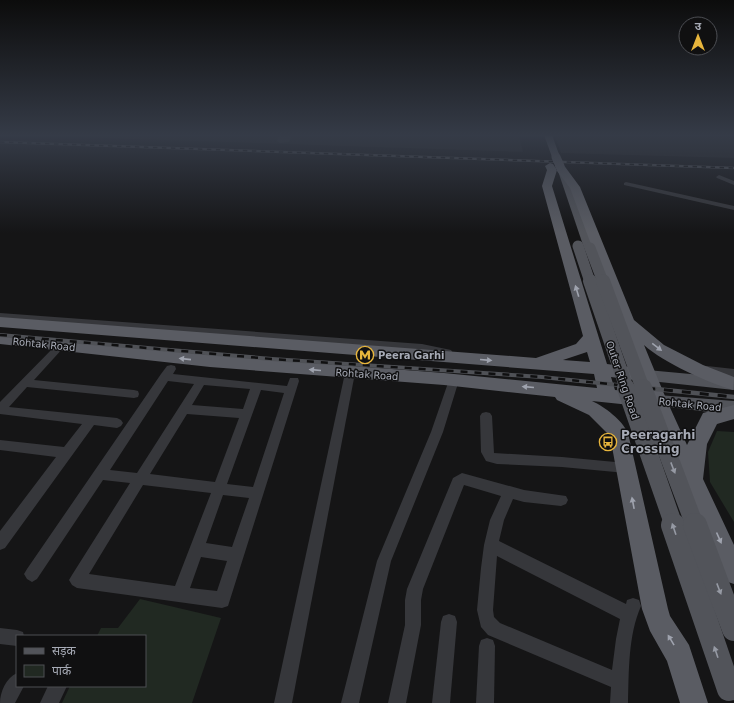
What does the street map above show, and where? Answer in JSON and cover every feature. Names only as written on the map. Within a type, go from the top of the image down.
[{"type":"highway","name":"Outer Ring Road","points":[[553,168],[547,186],[608,396]]},
{"type":"highway","name":"Outer Ring Road","points":[[557,168],[575,187],[648,376],[734,572]]},
{"type":"highway","points":[[582,307],[625,316],[658,349],[697,369],[734,380]]},
{"type":"highway","name":"Rohtak Road","points":[[0,322],[600,369],[648,376]]},
{"type":"highway","points":[[534,364],[582,348],[591,336]]},
{"type":"highway","name":"Rohtak Road","points":[[0,339],[210,361],[454,380],[658,400]]},
{"type":"highway","points":[[549,389],[595,410],[619,433],[655,609],[659,622],[679,655],[694,703]]},
{"type":"highway","points":[[692,478],[697,444],[710,418],[734,412]]},
{"type":"main road","name":"Outer Ring Road","points":[[555,168],[568,219]]},
{"type":"main road","name":"Outer Ring Road","points":[[555,168],[731,696]]},
{"type":"main road","name":"Outer Ring Road","points":[[581,244],[734,629]]},
{"type":"main road","name":"Rohtak Road","points":[[648,376],[734,380]]},
{"type":"main road","name":"Rohtak Road","points":[[658,400],[734,408]]},
{"type":"street","points":[[720,177],[734,183]]},
{"type":"street","points":[[626,184],[734,208]]},
{"type":"street","points":[[0,316],[422,348],[464,358]]},
{"type":"street","points":[[0,410],[61,345]]},
{"type":"street","points":[[32,574],[168,373],[201,381],[257,386],[293,385],[222,600],[77,580],[201,381]]},
{"type":"street","points":[[283,703],[350,373]]},
{"type":"street","points":[[350,703],[384,561],[437,432],[454,380]]},
{"type":"street","points":[[25,383],[134,394]]},
{"type":"street","points":[[180,594],[257,386]]},
{"type":"street","points":[[184,409],[246,414]]},
{"type":"street","points":[[0,410],[117,423]]},
{"type":"street","points":[[486,416],[487,452],[490,457],[497,459],[562,462],[626,468]]},
{"type":"street","points":[[0,543],[91,420]]},
{"type":"street","points":[[0,445],[67,453]]},
{"type":"street","points":[[100,474],[257,493]]},
{"type":"street","points":[[397,703],[413,625],[413,600],[415,589],[432,550],[458,482],[462,479],[524,496],[561,500]]},
{"type":"street","points":[[509,492],[497,520],[490,545],[484,610],[487,621],[494,629],[620,682]]},
{"type":"street","points":[[490,545],[630,610],[620,682],[619,703]]},
{"type":"street","points":[[196,549],[238,555]]},
{"type":"street","points":[[441,703],[449,622]]},
{"type":"street","points":[[0,636],[16,638]]},
{"type":"street","points":[[485,703],[487,646]]},
{"type":"street","points":[[5,703],[16,684]]},
{"type":"street","points":[[49,703],[57,687]]},
{"type":"green space","points":[[717,431],[734,432],[734,522],[710,482],[708,452]]},
{"type":"green space","points":[[140,599],[221,618],[192,703],[62,703],[70,687],[146,687],[146,635],[98,635],[101,628],[118,628]]},
{"type":"railway","points":[[729,168],[734,168]]},
{"type":"railway","points":[[0,335],[272,359],[542,377],[656,389]]},
{"type":"railway","points":[[646,388],[734,397]]},
{"type":"place","name":"Peera Garhi","points":[[365,355]]},
{"type":"place","name":"Peeragarhi Crossing","points":[[608,442]]}]
